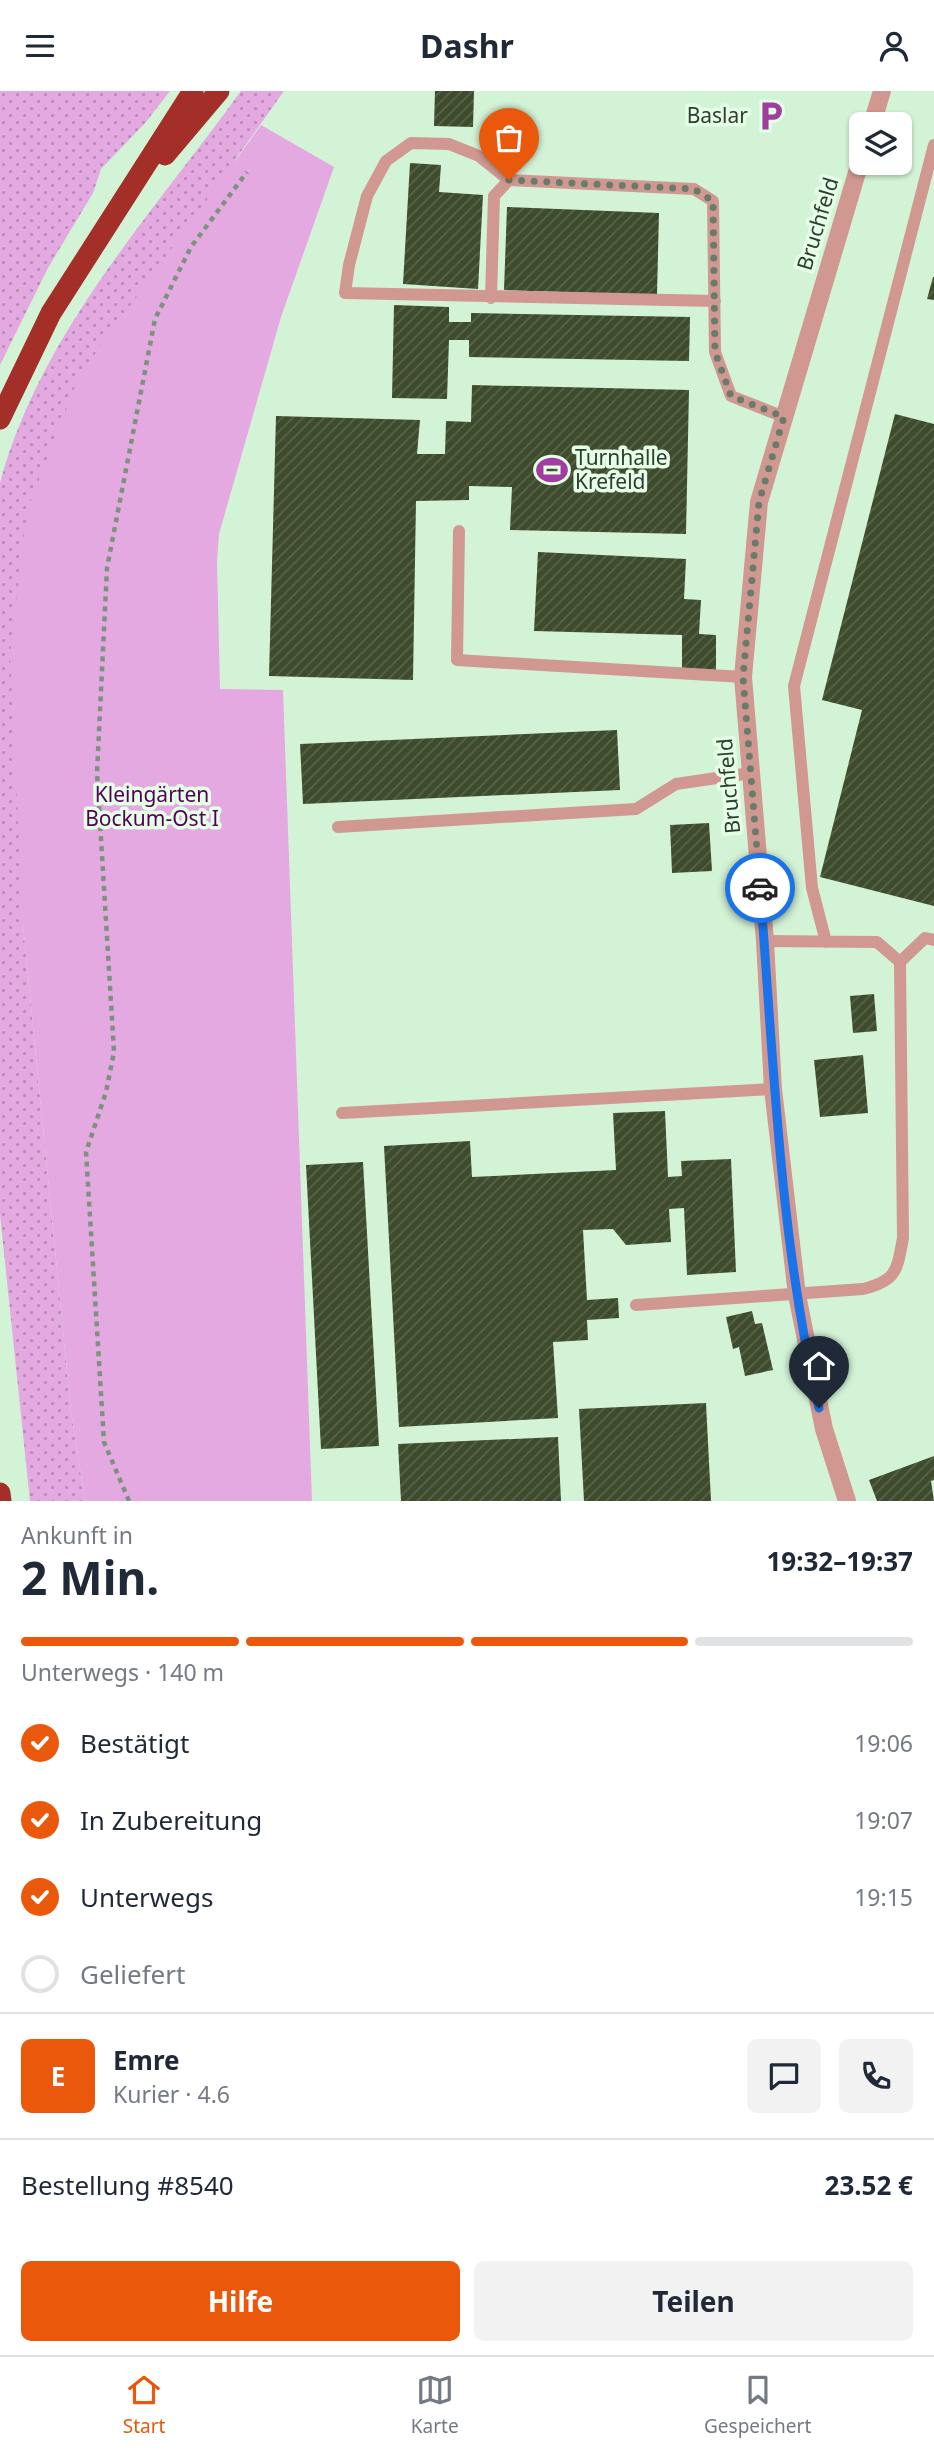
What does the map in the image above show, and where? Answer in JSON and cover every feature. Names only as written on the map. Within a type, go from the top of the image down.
[{"type":"highway","points":[[0,419],[51,313],[123,205],[193,91]]},
{"type":"highway","points":[[123,205],[219,91]]},
{"type":"highway","points":[[0,1493],[1,1501]]},
{"type":"street","points":[[876,112],[882,91]]},
{"type":"street","name":"Bruchfeld","points":[[847,1501],[824,1429],[797,1295],[773,1089],[765,941],[743,677],[759,502],[856,175]]},
{"type":"lane","points":[[715,301],[345,293],[349,265],[367,196],[386,161],[411,143],[449,144],[479,156],[509,180],[694,189],[713,201],[715,301],[715,352],[731,396],[784,417]]},
{"type":"lane","points":[[826,942],[812,888],[794,686],[934,145]]},
{"type":"lane","points":[[491,297],[494,196],[509,180]]},
{"type":"lane","points":[[459,531],[457,660],[743,677]]},
{"type":"lane","points":[[338,827],[636,809],[676,783],[751,773]]},
{"type":"lane","points":[[636,1305],[797,1295],[884,1285],[896,1270],[903,1238],[900,962],[925,938],[934,940]]},
{"type":"lane","points":[[765,941],[877,942],[900,962]]},
{"type":"lane","points":[[342,1114],[773,1089]]},
{"type":"path","points":[[129,1501],[104,1442],[86,1152],[106,1092],[114,1052],[97,773],[107,568],[155,319],[191,247],[247,172]]},
{"type":"green space","points":[[0,91],[170,91],[146,122],[101,169],[93,193],[48,268],[0,365]]},
{"type":"green space","points":[[241,91],[284,91],[235,160],[23,924],[71,1412],[85,1501],[30,1501],[0,1215],[0,483],[18,428],[42,376],[70,326],[136,230]]},
{"type":"green space","name":"Kleingärten Bockum-Ost I","points":[[261,125],[334,167],[281,317],[219,534],[217,561],[220,689],[283,690],[312,1501],[85,1501],[71,1412],[23,924],[10,654],[27,511],[79,376]]},
{"type":"building","points":[[435,91],[474,91],[473,127],[434,126]]},
{"type":"building","points":[[410,163],[441,165],[439,192],[483,195],[478,289],[403,284]]},
{"type":"building","points":[[507,207],[659,213],[657,295],[504,290]]},
{"type":"building","points":[[934,277],[934,300],[927,299]]},
{"type":"building","points":[[394,305],[449,307],[449,322],[471,322],[471,313],[690,317],[689,361],[469,357],[469,340],[449,340],[447,399],[392,398]]},
{"type":"building","points":[[472,385],[689,390],[686,534],[510,530],[512,487],[469,486],[469,500],[416,501],[413,680],[269,676],[276,416],[420,420],[417,454],[445,454],[446,421],[471,422]]},
{"type":"building","points":[[895,414],[934,424],[934,906],[820,877],[862,710],[822,700]]},
{"type":"building","points":[[538,552],[686,559],[684,599],[701,600],[699,634],[716,635],[716,670],[682,670],[682,635],[534,631]]},
{"type":"building","points":[[617,730],[620,790],[303,804],[300,744]]},
{"type":"building","points":[[709,823],[712,871],[672,873],[670,825]]},
{"type":"building","points":[[874,994],[877,1031],[853,1033],[850,996]]},
{"type":"building","points":[[863,1055],[868,1113],[820,1117],[814,1060]]},
{"type":"building","points":[[665,1111],[668,1177],[682,1176],[681,1161],[731,1159],[736,1272],[687,1275],[684,1208],[669,1209],[671,1242],[626,1245],[613,1229],[583,1230],[587,1300],[618,1298],[619,1318],[587,1320],[588,1340],[553,1342],[558,1418],[399,1427],[384,1146],[470,1141],[472,1177],[616,1170],[613,1113]]},
{"type":"building","points":[[363,1162],[379,1446],[321,1449],[306,1165]]},
{"type":"building","points":[[752,1311],[755,1324],[762,1323],[773,1370],[745,1376],[739,1347],[733,1349],[726,1317]]},
{"type":"building","points":[[706,1403],[711,1501],[584,1501],[579,1409]]},
{"type":"building","points":[[558,1437],[561,1501],[401,1501],[398,1444]]},
{"type":"building","points":[[934,1456],[934,1480],[931,1481],[934,1501],[877,1501],[869,1480]]},
{"type":"way so far","points":[[509,180],[694,189],[713,201],[715,352],[731,396],[784,417],[759,502],[743,677],[760,888]]},
{"type":"place","name":"Baslar","points":[[771,116]]},
{"type":"place","name":"Turnhalle Krefeld","points":[[552,470]]},
{"type":"route","points":[[760,888],[778,1141],[797,1295],[819,1408]]}]
